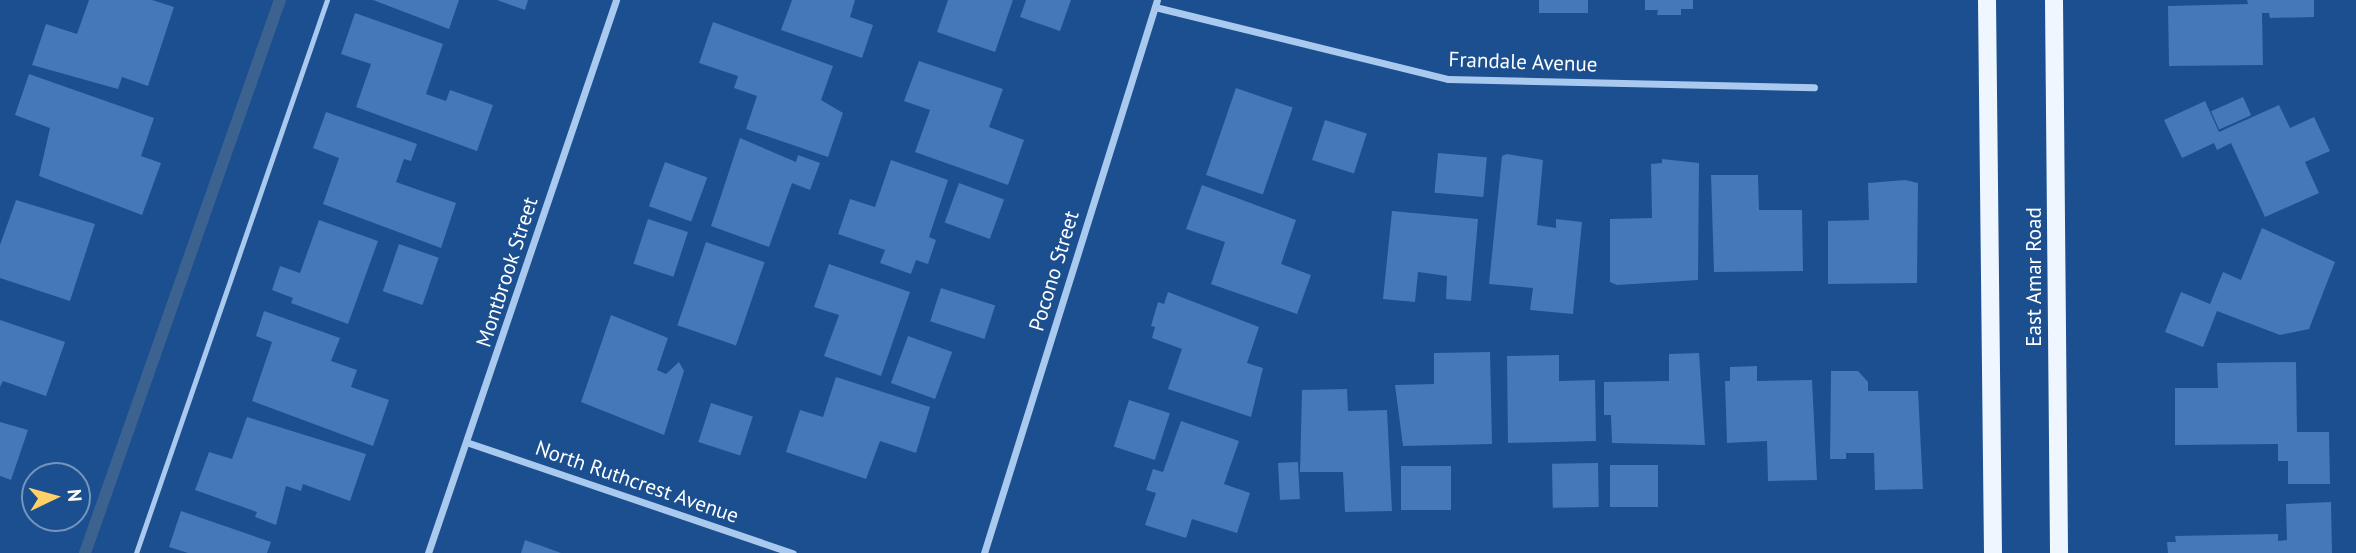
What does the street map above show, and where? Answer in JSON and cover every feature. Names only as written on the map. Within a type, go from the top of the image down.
[{"type":"main road","name":"East Amar Road","points":[[1987,0],[1993,553]]},
{"type":"main road","name":"East Amar Road","points":[[2054,0],[2059,553]]},
{"type":"street","name":"Montbrook Street","points":[[428,553],[469,443],[616,0]]},
{"type":"street","name":"Frandale Avenue","points":[[1156,3],[1448,79],[1814,87]]},
{"type":"street","name":"Pocono Street","points":[[984,553],[1156,3]]},
{"type":"street","name":"North Ruthcrest Avenue","points":[[469,443],[793,553]]},
{"type":"lane","points":[[136,553],[327,0]]},
{"type":"building","points":[[89,0],[152,0],[174,7],[148,86],[122,77],[118,89],[32,65],[46,24],[77,34]]},
{"type":"building","points":[[373,0],[459,0],[449,29]]},
{"type":"building","points":[[497,0],[528,0],[525,10]]},
{"type":"building","points":[[792,0],[855,0],[850,17],[873,25],[862,58],[781,30]]},
{"type":"building","points":[[948,0],[1013,0],[995,52],[937,32]]},
{"type":"building","points":[[1026,0],[1071,0],[1060,31],[1020,17]]},
{"type":"building","points":[[1539,0],[1588,0],[1588,13],[1539,13]]},
{"type":"building","points":[[1645,0],[1693,0],[1693,9],[1681,9],[1681,15],[1657,15],[1658,10],[1645,10]]},
{"type":"building","points":[[2247,0],[2314,0],[2314,17],[2270,18],[2269,13],[2262,13],[2263,65],[2169,66],[2168,6],[2248,4]]},
{"type":"building","points":[[355,13],[443,44],[426,94],[446,101],[450,90],[493,105],[477,151],[356,107],[371,64],[341,54]]},
{"type":"building","points":[[713,22],[833,66],[821,100],[843,113],[828,157],[746,129],[757,96],[734,88],[738,76],[699,63]]},
{"type":"building","points":[[919,61],[1003,89],[989,127],[1024,140],[1008,185],[915,152],[930,110],[904,101]]},
{"type":"building","points":[[29,74],[154,118],[141,156],[161,163],[142,215],[39,176],[50,128],[15,115]]},
{"type":"building","points":[[1236,88],[1293,108],[1263,195],[1206,175]]},
{"type":"building","points":[[2243,97],[2251,115],[2219,130],[2211,111]]},
{"type":"building","points":[[2205,101],[2219,132],[2279,105],[2290,128],[2314,117],[2330,151],[2305,162],[2319,193],[2265,217],[2231,143],[2217,150],[2214,143],[2182,158],[2164,120]]},
{"type":"building","points":[[326,112],[417,144],[411,161],[404,159],[396,182],[456,203],[441,248],[323,204],[339,158],[313,148]]},
{"type":"building","points":[[1325,120],[1367,134],[1354,174],[1312,160]]},
{"type":"building","points":[[740,138],[796,162],[798,155],[820,163],[810,190],[792,183],[769,247],[711,226]]},
{"type":"building","points":[[1438,153],[1487,157],[1483,197],[1435,193]]},
{"type":"building","points":[[1507,154],[1543,160],[1537,225],[1556,228],[1556,219],[1582,222],[1573,314],[1530,310],[1533,288],[1489,284],[1502,156]]},
{"type":"building","points":[[1662,159],[1699,163],[1698,280],[1617,285],[1610,282],[1610,219],[1652,218],[1651,164],[1662,163]]},
{"type":"building","points":[[891,160],[948,180],[929,237],[936,240],[928,264],[916,260],[911,274],[880,263],[885,250],[838,234],[850,199],[875,207]]},
{"type":"building","points":[[665,162],[707,177],[691,222],[649,206]]},
{"type":"building","points":[[1711,175],[1758,175],[1759,210],[1802,210],[1803,271],[1714,272]]},
{"type":"building","points":[[1905,180],[1918,183],[1917,283],[1828,284],[1828,221],[1869,220],[1868,183]]},
{"type":"building","points":[[959,183],[1004,199],[990,239],[945,222]]},
{"type":"building","points":[[1202,185],[1296,220],[1281,264],[1311,275],[1297,314],[1211,284],[1225,242],[1186,229]]},
{"type":"building","points":[[16,200],[95,224],[70,301],[0,278],[0,245]]},
{"type":"building","points":[[1392,211],[1478,219],[1471,301],[1446,299],[1447,276],[1418,272],[1415,302],[1383,299]]},
{"type":"building","points":[[648,219],[688,232],[673,277],[633,264]]},
{"type":"building","points":[[319,220],[378,241],[348,324],[291,303],[293,298],[272,290],[280,266],[300,273]]},
{"type":"building","points":[[2262,228],[2335,262],[2309,329],[2280,335],[2217,311],[2203,347],[2165,332],[2181,292],[2210,304],[2223,272],[2241,280]]},
{"type":"building","points":[[706,242],[765,262],[736,345],[677,325]]},
{"type":"building","points":[[399,244],[439,258],[422,305],[383,291]]},
{"type":"building","points":[[829,264],[910,292],[881,376],[824,356],[839,315],[814,307]]},
{"type":"building","points":[[941,288],[995,306],[984,339],[930,321]]},
{"type":"building","points":[[1168,292],[1259,327],[1247,363],[1263,368],[1251,417],[1168,389],[1182,349],[1152,338],[1155,327],[1151,326],[1158,302],[1164,304]]},
{"type":"building","points":[[264,311],[340,338],[331,361],[357,370],[351,387],[389,400],[373,446],[252,401],[272,342],[256,336]]},
{"type":"building","points":[[611,315],[668,338],[657,370],[666,374],[679,362],[684,371],[664,435],[581,402]]},
{"type":"building","points":[[0,320],[65,342],[46,396],[3,381],[0,387]]},
{"type":"building","points":[[908,336],[952,352],[935,399],[891,383]]},
{"type":"building","points":[[1490,352],[1492,444],[1403,446],[1395,385],[1434,384],[1434,353]]},
{"type":"building","points":[[1699,353],[1705,445],[1612,443],[1611,415],[1604,415],[1604,382],[1669,381],[1669,354]]},
{"type":"building","points":[[1559,355],[1559,381],[1595,380],[1596,441],[1508,443],[1507,356]]},
{"type":"building","points":[[2296,362],[2297,432],[2329,432],[2330,484],[2288,484],[2288,461],[2278,461],[2278,444],[2175,445],[2175,388],[2218,388],[2217,363]]},
{"type":"building","points":[[1757,366],[1757,381],[1812,380],[1817,480],[1768,481],[1767,441],[1727,443],[1725,381],[1730,381],[1730,367]]},
{"type":"building","points":[[1831,371],[1858,371],[1868,382],[1868,391],[1918,391],[1923,489],[1875,490],[1874,453],[1846,453],[1846,459],[1830,459]]},
{"type":"building","points":[[836,377],[930,407],[916,453],[880,441],[866,479],[786,452],[800,410],[823,417]]},
{"type":"building","points":[[1347,389],[1348,411],[1387,410],[1392,511],[1345,512],[1343,472],[1300,472],[1302,390]]},
{"type":"building","points":[[1129,400],[1170,413],[1155,460],[1114,447]]},
{"type":"building","points":[[711,403],[753,417],[740,456],[698,442]]},
{"type":"building","points":[[247,417],[366,454],[350,501],[303,484],[301,491],[286,486],[276,525],[255,517],[257,512],[195,490],[209,452],[232,459]]},
{"type":"building","points":[[1181,421],[1239,441],[1224,484],[1250,493],[1237,533],[1192,519],[1186,538],[1145,525],[1156,493],[1146,490],[1153,469],[1163,472]]},
{"type":"building","points":[[0,422],[28,430],[11,480],[0,476]]},
{"type":"building","points":[[1298,462],[1300,499],[1280,500],[1278,463]]},
{"type":"building","points":[[1598,463],[1599,507],[1553,508],[1552,464]]},
{"type":"building","points":[[1610,465],[1658,465],[1658,507],[1610,507]]},
{"type":"building","points":[[1401,466],[1451,466],[1451,510],[1401,510]]},
{"type":"building","points":[[2331,502],[2332,553],[2168,553],[2167,542],[2176,542],[2175,536],[2278,534],[2278,541],[2287,540],[2286,504]]},
{"type":"building","points":[[181,511],[271,542],[267,553],[188,553],[169,547]]},
{"type":"building","points":[[525,540],[561,553],[521,553]]},
{"type":"waterway","points":[[85,553],[280,0]]}]
